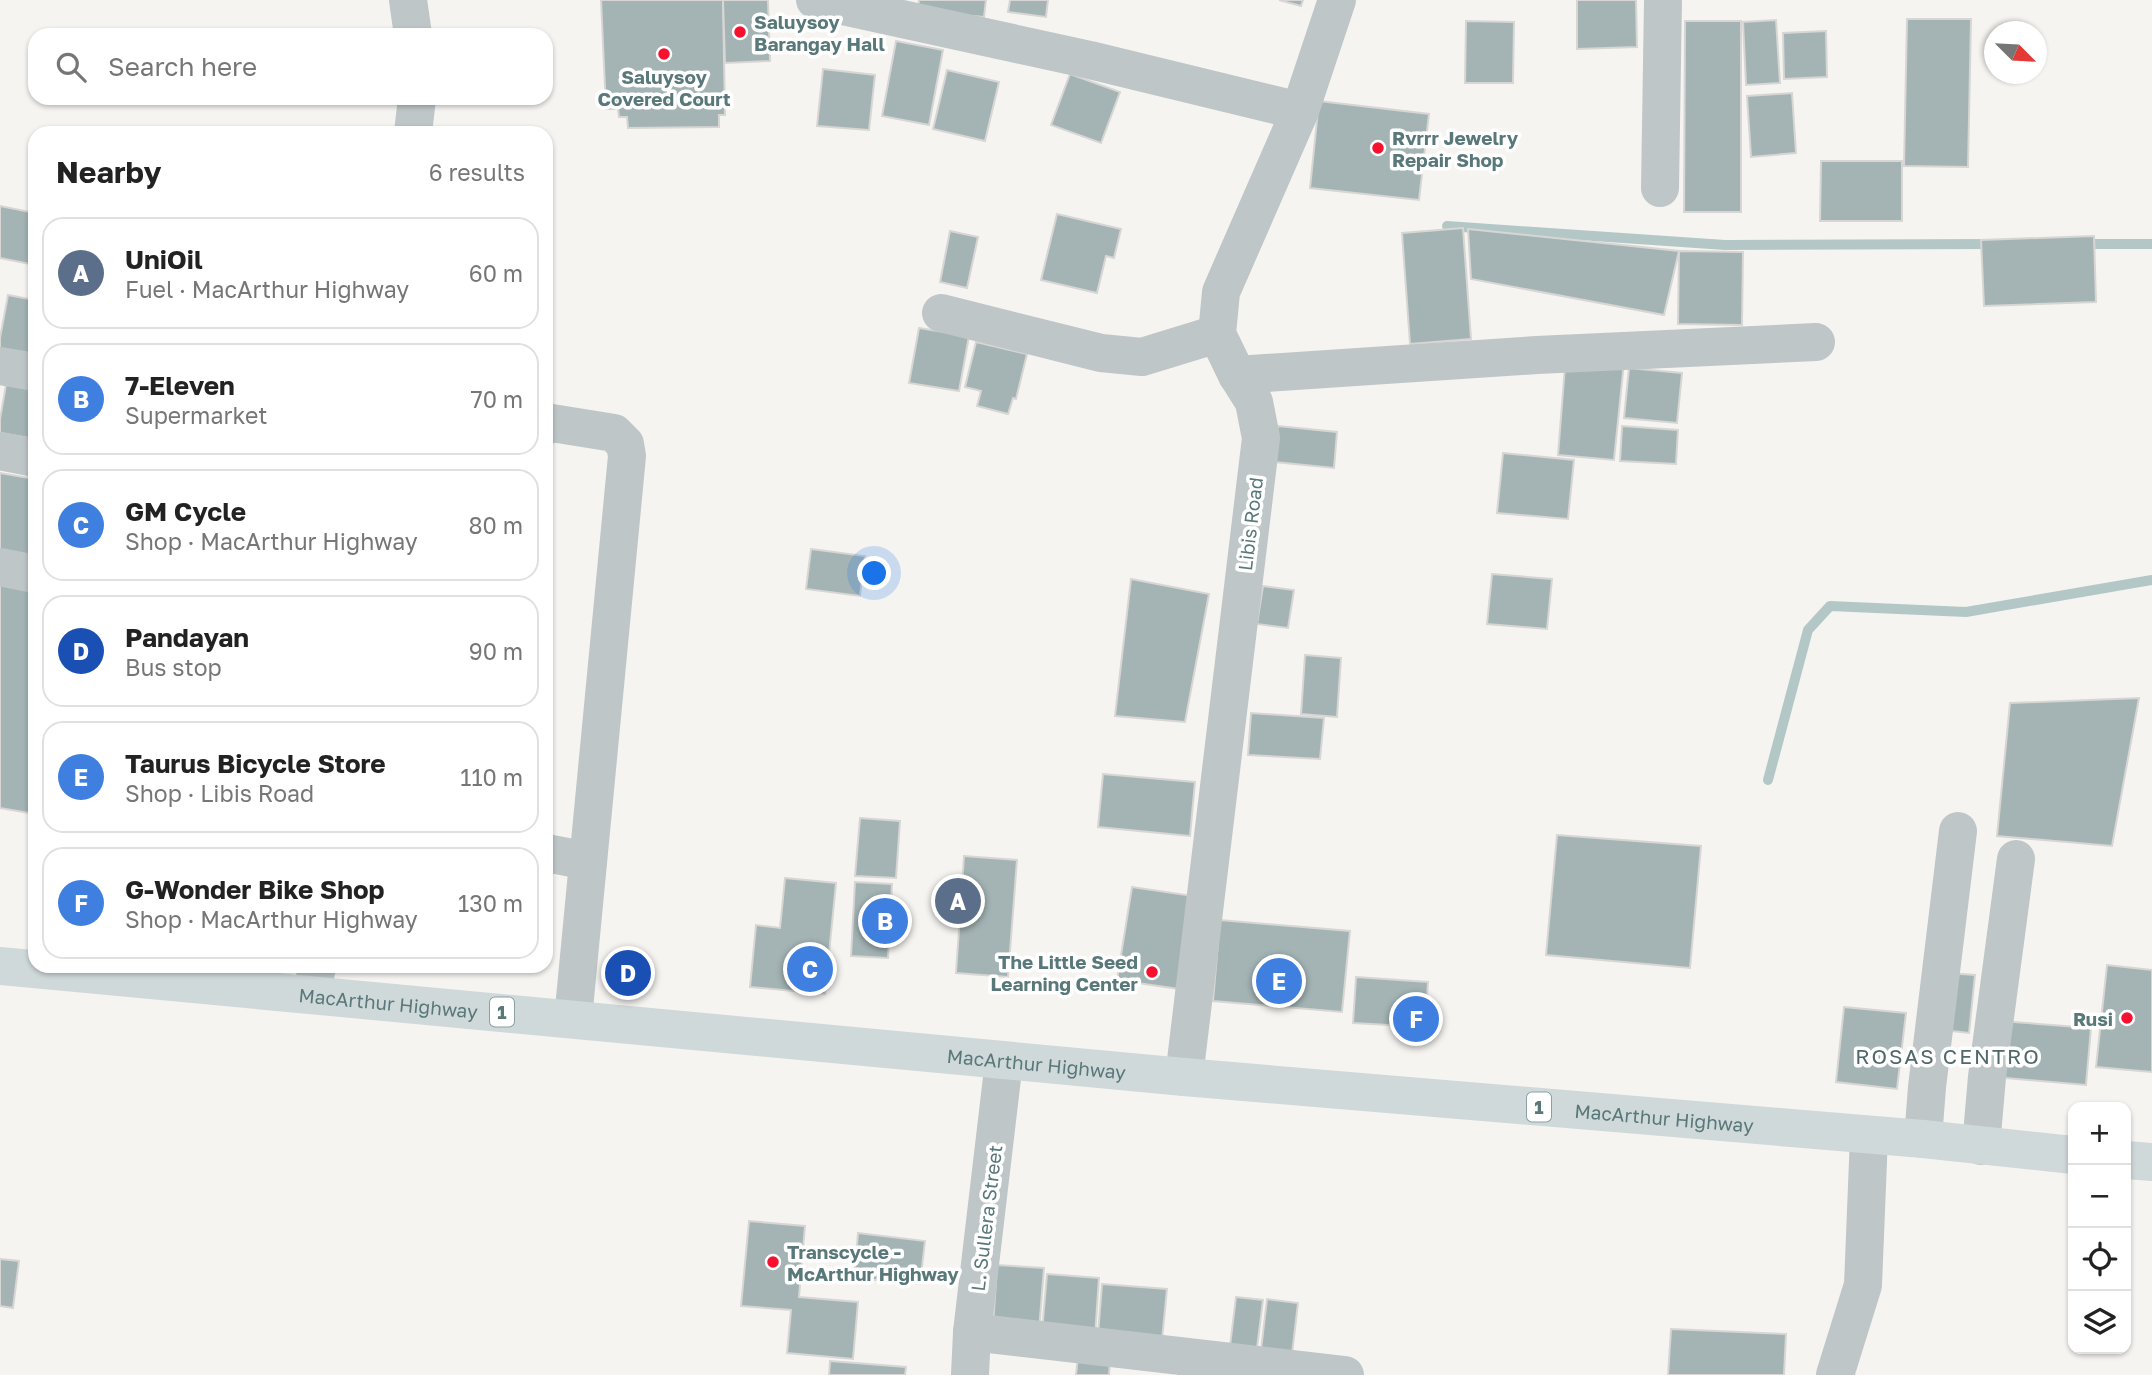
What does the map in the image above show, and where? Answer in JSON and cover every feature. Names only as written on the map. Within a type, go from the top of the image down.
[{"type":"highway","name":"MacArthur Highway","points":[[0,966],[28,967]]},
{"type":"highway","name":"MacArthur Highway","points":[[157,973],[314,980],[573,1019],[1004,1061],[1923,1139],[2068,1155]]},
{"type":"highway","points":[[2131,1160],[2152,1162]]},
{"type":"street","points":[[408,0],[411,28]]},
{"type":"street","points":[[815,0],[1090,60],[1300,111]]},
{"type":"street","points":[[941,313],[1101,353],[1142,357],[1217,334],[1221,292],[1300,111],[1337,0]]},
{"type":"street","points":[[1660,188],[1663,0]]},
{"type":"street","points":[[414,126],[416,105]]},
{"type":"street","name":"Libis Road","points":[[1184,1077],[1261,438],[1254,402],[1217,334]]},
{"type":"street","points":[[1237,375],[1537,355],[1816,342]]},
{"type":"street","points":[[0,366],[28,371]]},
{"type":"street","points":[[553,423],[614,433],[625,444],[627,456],[573,1019]]},
{"type":"street","points":[[0,452],[28,457]]},
{"type":"street","points":[[0,567],[28,573]]},
{"type":"street","points":[[1923,1139],[1958,831]]},
{"type":"street","points":[[553,854],[588,861]]},
{"type":"street","points":[[1981,1146],[1987,1077],[2016,859]]},
{"type":"street","name":"L. Sullera Street","points":[[970,1375],[972,1332],[1004,1061]]},
{"type":"street","points":[[1835,1375],[1863,1285],[1869,1136]]},
{"type":"street","points":[[972,1332],[1345,1375]]},
{"type":"building","name":"Saluysoy Covered Court","points":[[601,0],[723,0],[725,115],[719,115],[719,127],[628,128],[627,117],[619,117],[618,109],[606,109]]},
{"type":"building","name":"Saluysoy Barangay Hall","points":[[723,0],[768,0],[770,61],[725,63]]},
{"type":"building","points":[[919,0],[986,0],[984,17],[918,11]]},
{"type":"building","points":[[1010,0],[1048,0],[1046,17],[1008,12]]},
{"type":"building","points":[[1279,0],[1303,0],[1301,6]]},
{"type":"building","points":[[1577,0],[1636,0],[1637,47],[1577,49]]},
{"type":"building","points":[[1907,19],[1971,19],[1968,167],[1904,166]]},
{"type":"building","points":[[1776,20],[1780,83],[1746,85],[1743,22]]},
{"type":"building","points":[[1466,21],[1514,22],[1513,83],[1465,83]]},
{"type":"building","points":[[1685,21],[1741,21],[1741,212],[1684,212]]},
{"type":"building","points":[[1826,31],[1827,77],[1784,79],[1783,33]]},
{"type":"building","points":[[896,41],[943,50],[929,125],[882,116]]},
{"type":"building","points":[[823,69],[875,75],[869,130],[817,126]]},
{"type":"building","points":[[947,70],[999,82],[985,141],[933,129]]},
{"type":"building","points":[[1070,74],[1120,92],[1101,143],[1051,125]]},
{"type":"building","points":[[1792,93],[1796,153],[1751,157],[1747,96]]},
{"type":"building","points":[[1319,101],[1429,114],[1419,200],[1310,188]]},
{"type":"building","points":[[1821,161],[1902,161],[1902,221],[1820,221]]},
{"type":"building","points":[[0,206],[28,212],[28,264],[0,258]]},
{"type":"building","points":[[1057,214],[1121,229],[1114,258],[1106,256],[1097,293],[1041,280]]},
{"type":"building","points":[[1463,228],[1471,339],[1410,344],[1402,233]]},
{"type":"building","points":[[1468,229],[1679,251],[1664,315],[1471,279]]},
{"type":"building","points":[[950,231],[978,237],[967,288],[940,282]]},
{"type":"building","points":[[2094,236],[2096,302],[1984,306],[1981,240]]},
{"type":"building","points":[[1679,251],[1743,252],[1742,325],[1678,324]]},
{"type":"building","points":[[8,295],[28,299],[28,361],[0,355],[0,338]]},
{"type":"building","points":[[919,328],[969,336],[959,391],[909,383]]},
{"type":"building","points":[[976,342],[1027,354],[1016,399],[1013,398],[1008,414],[977,406],[981,391],[965,387]]},
{"type":"building","points":[[1624,362],[1614,460],[1558,455],[1565,366]]},
{"type":"building","points":[[1629,368],[1682,373],[1677,423],[1624,418]]},
{"type":"building","points":[[7,379],[28,383],[28,438],[0,433]]},
{"type":"building","points":[[1278,426],[1337,432],[1334,468],[1275,462]]},
{"type":"building","points":[[1622,426],[1678,430],[1676,464],[1620,461]]},
{"type":"building","points":[[1503,453],[1574,460],[1568,519],[1497,513]]},
{"type":"building","points":[[0,473],[28,478],[28,557],[0,552]]},
{"type":"building","points":[[811,549],[865,556],[860,596],[806,589]]},
{"type":"building","points":[[1492,574],[1552,579],[1547,629],[1487,624]]},
{"type":"building","points":[[1131,579],[1209,594],[1185,722],[1115,716]]},
{"type":"building","points":[[0,583],[28,587],[28,813],[0,808]]},
{"type":"building","points":[[1263,586],[1294,590],[1288,628],[1257,624]]},
{"type":"building","points":[[1305,655],[1341,658],[1337,717],[1301,714]]},
{"type":"building","points":[[2139,698],[2112,846],[1997,836],[2010,703]]},
{"type":"building","points":[[1251,713],[1324,718],[1320,759],[1248,755]]},
{"type":"building","points":[[1103,774],[1195,782],[1190,836],[1098,827]]},
{"type":"building","points":[[860,818],[900,821],[896,878],[855,876]]},
{"type":"building","points":[[1557,835],[1701,846],[1690,968],[1546,955]]},
{"type":"building","points":[[964,856],[1017,860],[1008,977],[956,973]]},
{"type":"building","points":[[785,878],[836,883],[825,994],[750,987],[756,925],[780,928]]},
{"type":"building","points":[[855,882],[892,884],[888,958],[851,956]]},
{"type":"building","points":[[1132,887],[1193,896],[1179,989],[1117,980]]},
{"type":"building","points":[[1220,920],[1350,931],[1342,1012],[1213,1001]]},
{"type":"building","name":"Rusi","points":[[2107,965],[2152,970],[2152,1072],[2096,1067]]},
{"type":"building","points":[[1948,973],[1975,975],[1969,1033],[1943,1030]]},
{"type":"building","points":[[1356,977],[1428,982],[1425,1027],[1353,1023]]},
{"type":"building","points":[[1844,1007],[1906,1013],[1897,1089],[1836,1082]]},
{"type":"building","points":[[2000,1021],[2091,1028],[2086,1085],[1995,1077]]},
{"type":"building","name":"Transcycle - McArthur Highway","points":[[749,1221],[805,1226],[799,1297],[858,1302],[853,1359],[787,1353],[791,1310],[741,1306]]},
{"type":"building","points":[[858,1233],[925,1241],[920,1284],[854,1278]]},
{"type":"building","points":[[0,1259],[19,1261],[13,1308],[0,1306]]},
{"type":"building","points":[[997,1265],[1044,1268],[1039,1330],[993,1327]]},
{"type":"building","points":[[1047,1274],[1099,1278],[1095,1336],[1042,1332]]},
{"type":"building","points":[[1102,1284],[1167,1289],[1162,1340],[1098,1335]]},
{"type":"building","points":[[1236,1297],[1263,1300],[1257,1348],[1230,1346]]},
{"type":"building","points":[[1267,1299],[1298,1303],[1292,1354],[1261,1350]]},
{"type":"building","points":[[1671,1329],[1786,1334],[1784,1375],[1668,1375]]},
{"type":"building","points":[[1079,1346],[1111,1349],[1109,1375],[1076,1375]]},
{"type":"building","points":[[830,1361],[906,1367],[905,1375],[829,1375]]},
{"type":"waterway","points":[[1447,226],[1725,245],[1993,244]]},
{"type":"waterway","points":[[2082,244],[2152,244]]},
{"type":"waterway","points":[[1768,780],[1808,630],[1830,606],[1966,612],[2152,580]]},
{"type":"place","name":"Saluysoy Barangay Hall","points":[[740,32]]},
{"type":"place","name":"Saluysoy Covered Court","points":[[664,54]]},
{"type":"place","name":"Rvrrr Jewelry Repair Shop","points":[[1378,148]]},
{"type":"place","name":"UniOil","points":[[958,901]]},
{"type":"place","name":"7-Eleven","points":[[885,921]]},
{"type":"place","name":"GM Cycle","points":[[810,969]]},
{"type":"place","name":"The Little Seed Learning Center","points":[[1152,972]]},
{"type":"place","name":"Pandayan","points":[[628,973]]},
{"type":"place","name":"Taurus Bicycle Store","points":[[1279,981]]},
{"type":"place","name":"Rusi","points":[[2127,1018]]},
{"type":"place","name":"G-Wonder Bike Shop","points":[[1416,1019]]},
{"type":"place","name":"Transcycle - McArthur Highway","points":[[773,1262]]},
{"type":"district","name":"ROSAS CENTRO","points":[[1948,1056]]}]
